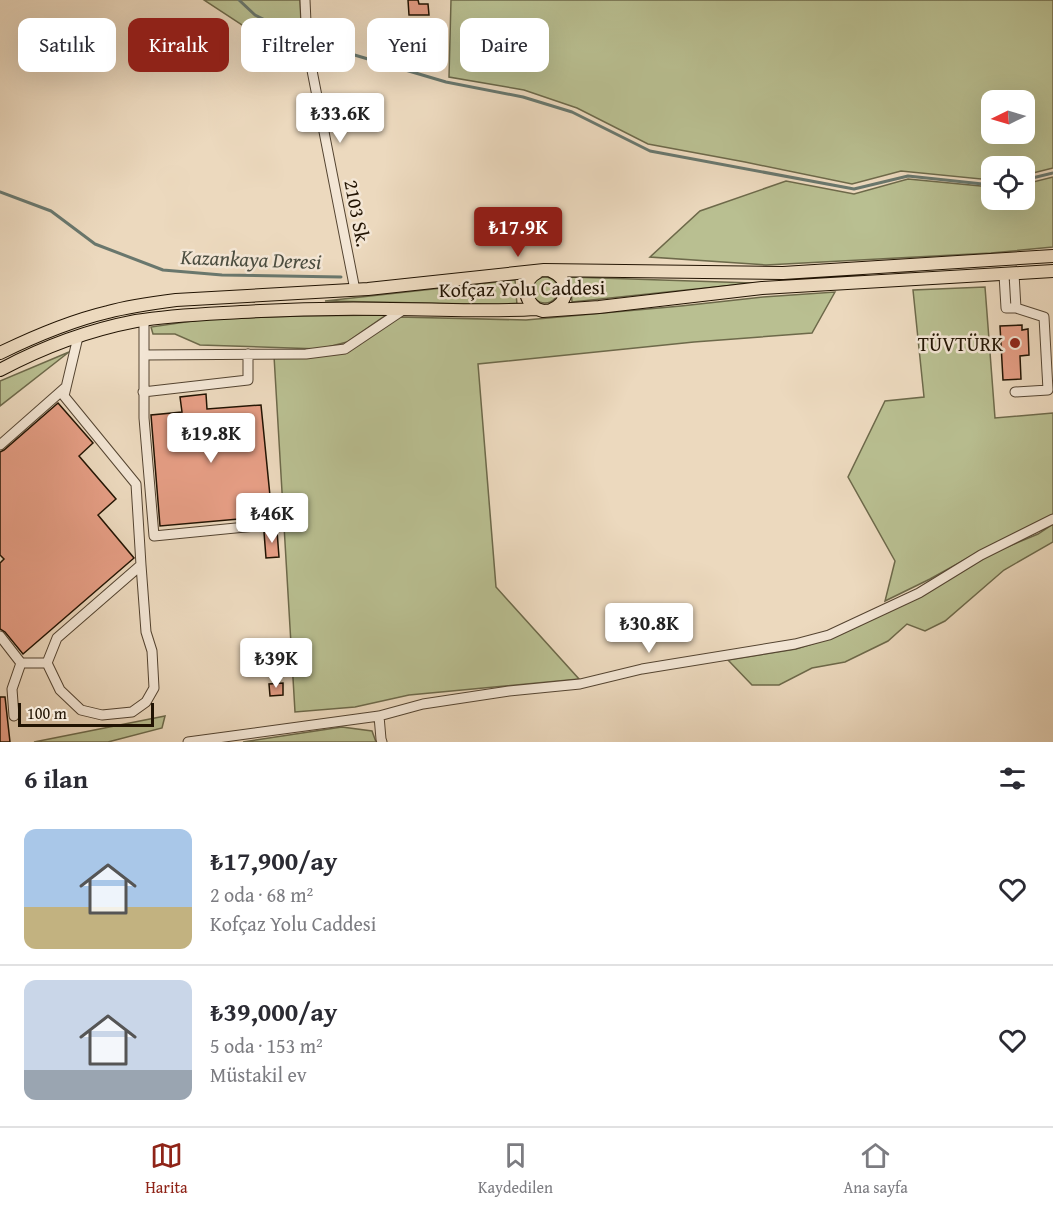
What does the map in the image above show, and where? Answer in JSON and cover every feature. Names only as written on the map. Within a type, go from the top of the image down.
[{"type":"main road","name":"Kofçaz Yolu Caddesi","points":[[0,353],[28,339],[108,311],[203,298],[355,290],[562,270],[783,273],[1053,256]]},
{"type":"main road","points":[[537,309],[531,305],[525,292],[532,275],[544,271],[561,278],[566,290],[562,303],[550,310]]},
{"type":"main road","name":"Kofçaz Yolu Caddesi","points":[[0,370],[37,352],[107,328],[144,320],[190,315],[301,309],[537,309],[543,311],[762,288],[1053,271]]},
{"type":"street","name":"2103 Sk.","points":[[305,0],[307,45],[355,290]]},
{"type":"street","points":[[1009,274],[1006,308],[1016,308],[1044,317],[1048,390],[1015,392]]},
{"type":"street","points":[[145,355],[306,354],[345,349],[404,309]]},
{"type":"street","points":[[144,320],[144,418],[154,536],[267,525]]},
{"type":"street","points":[[78,337],[64,396],[136,484],[146,632],[152,651],[154,688],[146,702],[132,712],[102,715],[81,710],[60,690],[47,663],[57,638],[141,565]]},
{"type":"street","points":[[143,392],[248,380],[248,354]]},
{"type":"street","points":[[0,445],[66,387]]},
{"type":"street","points":[[188,742],[379,716],[423,704],[509,691],[580,684],[642,669],[795,644],[829,635],[919,593],[981,555],[1053,519]]},
{"type":"street","points":[[0,636],[21,663]]},
{"type":"street","points":[[21,663],[47,663]]},
{"type":"street","points":[[14,716],[12,689],[21,663]]},
{"type":"street","points":[[379,716],[382,742]]},
{"type":"green space","points":[[204,0],[300,0],[301,18],[241,18],[241,24]]},
{"type":"green space","points":[[451,0],[1053,0],[1053,168],[1035,172],[1035,156],[981,156],[981,179],[901,171],[852,184],[648,144],[577,108],[524,90],[449,77]]},
{"type":"green space","points":[[1053,177],[1053,247],[991,253],[766,265],[650,257],[700,211],[786,181],[854,194],[908,179],[981,186],[981,210],[1035,210],[1035,182]]},
{"type":"green space","points":[[545,277],[554,281],[558,290],[554,299],[545,303],[536,299],[532,290],[536,281]]},
{"type":"green space","points":[[570,277],[753,283],[572,302]]},
{"type":"green space","points":[[515,280],[517,305],[325,301]]},
{"type":"green space","points":[[985,287],[995,418],[1053,413],[1053,516],[885,601],[895,561],[848,477],[885,401],[924,397],[913,290]]},
{"type":"green space","points":[[835,292],[812,333],[694,342],[478,364],[496,587],[579,679],[409,695],[355,707],[295,712],[274,356],[346,351],[398,317],[526,320]]},
{"type":"green space","points":[[386,315],[347,342],[320,349],[200,345],[175,334],[153,334],[151,327],[206,319]]},
{"type":"green space","points":[[69,352],[0,406],[0,381]]},
{"type":"green space","points":[[1053,524],[1053,542],[1004,570],[945,621],[925,631],[907,624],[888,641],[845,662],[812,668],[779,685],[752,685],[728,660],[796,649],[831,638],[983,557],[1038,534]]},
{"type":"green space","points":[[165,716],[162,728],[108,742],[34,742]]},
{"type":"green space","points":[[342,727],[372,731],[376,742],[243,742]]},
{"type":"building","points":[[408,0],[418,0],[419,4],[428,4],[429,15],[409,15]]},
{"type":"building","name":"TÜVTÜRK","points":[[1022,325],[1022,330],[1028,329],[1029,355],[1020,356],[1021,379],[1003,380],[1000,326]]},
{"type":"building","points":[[206,394],[207,409],[261,405],[272,516],[160,526],[151,415],[182,412],[180,397]]},
{"type":"building","points":[[58,403],[93,443],[79,456],[116,499],[98,515],[134,558],[23,654],[0,629],[0,563],[4,559],[0,555],[0,452]]},
{"type":"building","points":[[277,531],[279,557],[266,558],[264,532]]},
{"type":"building","points":[[283,683],[283,695],[270,696],[269,684]]},
{"type":"building","points":[[0,697],[5,697],[10,742],[0,742]]},
{"type":"waterway","points":[[239,0],[261,18]]},
{"type":"waterway","points":[[355,55],[446,82],[523,97],[572,112],[650,151],[854,189],[908,176],[981,184]]},
{"type":"waterway","points":[[1035,177],[1053,173]]},
{"type":"waterway","name":"Kazankaya Deresi","points":[[0,192],[51,211],[95,244],[163,270],[222,275],[341,277]]},
{"type":"place","name":"TÜVTÜRK","points":[[1015,343]]}]
